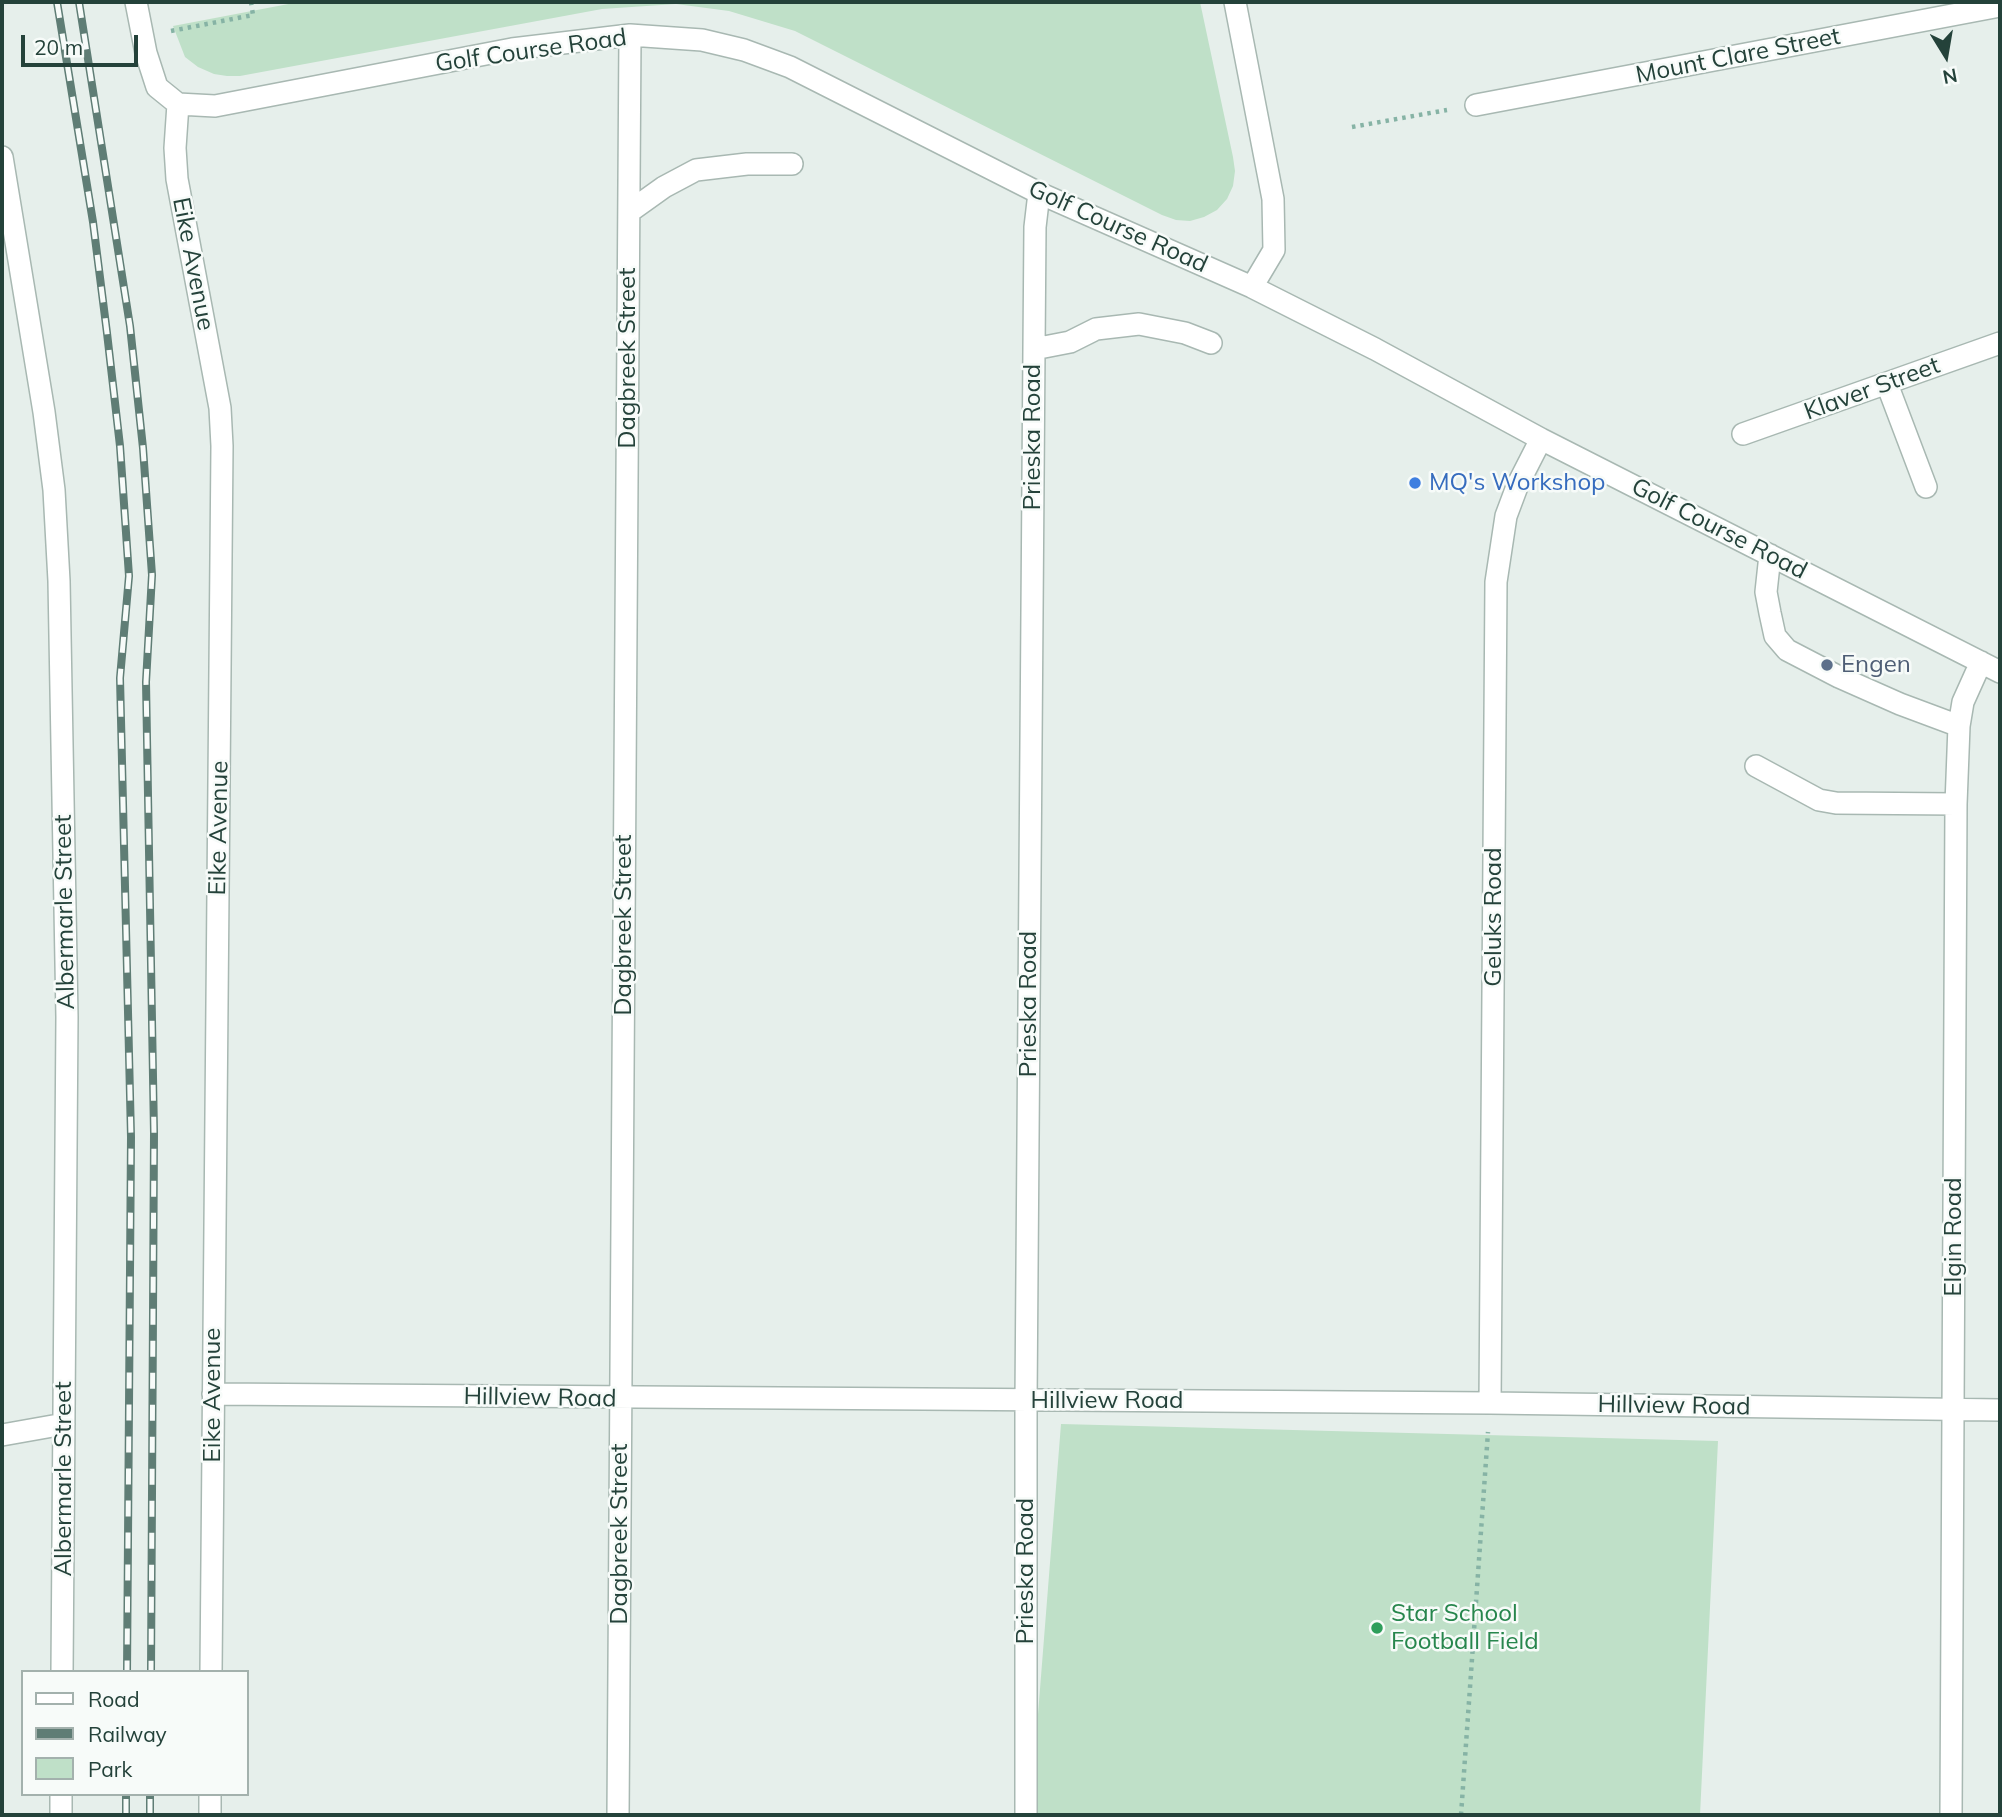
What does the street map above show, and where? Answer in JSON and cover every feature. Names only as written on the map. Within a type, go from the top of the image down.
[{"type":"street","points":[[136,2],[146,53],[157,87],[178,104]]},
{"type":"street","points":[[1235,2],[1273,199],[1274,250],[1252,287]]},
{"type":"street","name":"Mount Clare Street","points":[[1466,107],[2000,6]]},
{"type":"street","name":"Golf Course Road","points":[[178,104],[215,106],[512,49],[630,36],[702,40],[744,50],[790,68],[1039,193],[1252,287],[1375,349],[1541,439],[2000,672]]},
{"type":"street","name":"Dagbreek Street","points":[[618,1815],[630,36]]},
{"type":"street","name":"Eike Avenue","points":[[178,104],[175,148],[177,179],[220,408],[222,446],[211,1670]]},
{"type":"street","name":"Albermarle Street","points":[[2,160],[44,412],[54,491],[59,581],[67,1017],[62,1670]]},
{"type":"street","points":[[629,212],[670,183],[696,170],[747,164],[792,164]]},
{"type":"street","name":"Prieska Road","points":[[1026,1815],[1026,1400],[1034,349],[1035,227],[1039,193]]},
{"type":"street","points":[[1034,349],[1070,342],[1096,329],[1139,324],[1185,332],[1211,343]]},
{"type":"street","name":"Klaver Street","points":[[1743,434],[2000,343]]},
{"type":"street","points":[[1887,384],[1926,486]]},
{"type":"street","name":"Geluks Road","points":[[1490,1403],[1496,582],[1506,516],[1518,484],[1541,439]]},
{"type":"street","points":[[1770,555],[1766,592],[1775,636],[1787,650],[1851,682],[1959,726]]},
{"type":"street","name":"Elgin Road","points":[[1951,1815],[1956,804],[1959,726],[1963,702],[1981,662]]},
{"type":"street","points":[[1756,766],[1819,800],[1836,803],[1956,804]]},
{"type":"street","name":"Hillview Road","points":[[213,1394],[621,1399],[1490,1403],[2000,1410]]},
{"type":"street","points":[[2,1435],[64,1424]]},
{"type":"street","points":[[61,1796],[61,1815]]},
{"type":"street","points":[[210,1796],[210,1815]]},
{"type":"path","points":[[171,31],[253,15],[251,2]]},
{"type":"path","points":[[1352,127],[1466,107]]},
{"type":"path","points":[[1461,1815],[1490,1403]]},
{"type":"green space","points":[[299,2],[1200,2],[1233,157],[1233,186],[1227,199],[1217,210],[1190,221],[1176,220],[795,31],[729,11],[676,4],[602,9],[240,76],[214,74],[198,67],[185,57],[173,26]]},
{"type":"green space","name":"Star School Football Field","points":[[1061,1424],[1718,1441],[1700,1815],[1030,1815]]},
{"type":"railway","points":[[57,2],[93,222],[107,333],[120,446],[129,576],[120,678],[131,1137],[127,1670]]},
{"type":"railway","points":[[79,2],[130,326],[143,448],[152,575],[146,682],[154,1133],[151,1670]]},
{"type":"railway","points":[[126,1796],[126,1815]]},
{"type":"railway","points":[[150,1796],[150,1815]]},
{"type":"place","name":"MQ's Workshop","points":[[1415,483]]},
{"type":"place","name":"Engen","points":[[1827,665]]},
{"type":"place","name":"Star School Football Field","points":[[1377,1628]]}]
